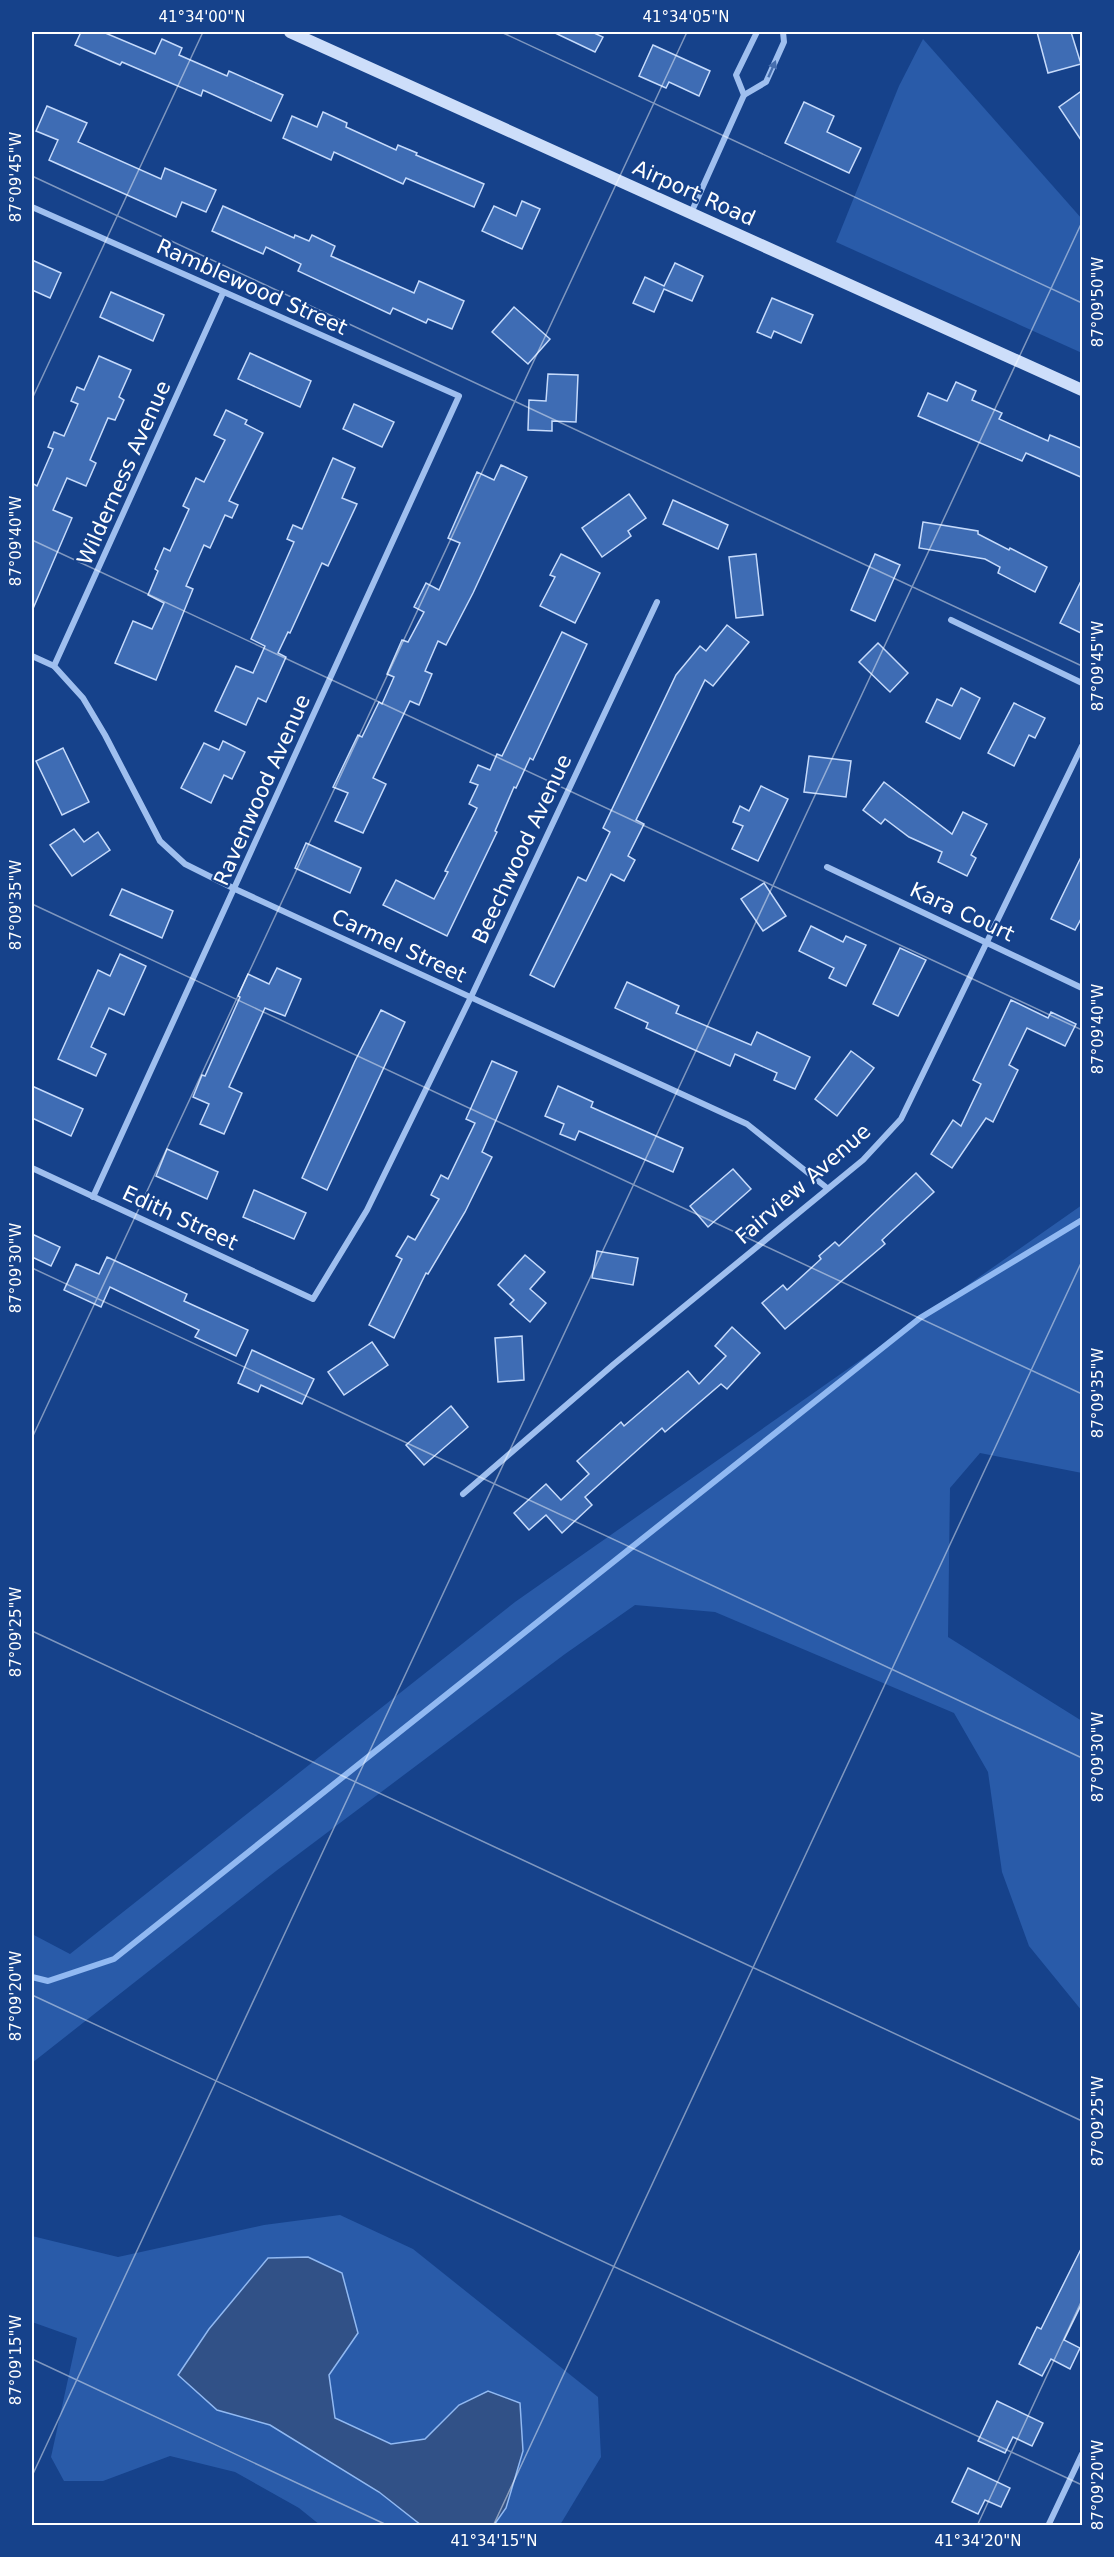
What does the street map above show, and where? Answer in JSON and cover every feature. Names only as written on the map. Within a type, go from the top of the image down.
[{"type":"main road","name":"Airport Road","points":[[290,32],[1083,390]]},
{"type":"street","points":[[744,95],[736,75],[757,32]]},
{"type":"street","points":[[691,213],[744,95],[766,82],[784,42],[783,32]]},
{"type":"street","name":"Ramblewood Street","points":[[32,207],[459,396]]},
{"type":"street","name":"Wilderness Avenue","points":[[54,666],[223,293]]},
{"type":"street","name":"Ravenwood Avenue","points":[[93,1197],[459,396]]},
{"type":"street","name":"Beechwood Avenue","points":[[314,1299],[367,1210],[471,997],[657,602]]},
{"type":"street","points":[[951,620],[1083,683]]},
{"type":"street","name":"Carmel Street","points":[[32,656],[54,666],[83,698],[105,735],[160,841],[185,864],[747,1124],[827,1188]]},
{"type":"street","name":"Fairview Avenue","points":[[463,1494],[614,1364],[863,1160],[901,1119],[1083,746]]},
{"type":"street","name":"Kara Court","points":[[827,867],[1083,988]]},
{"type":"street","name":"Edith Street","points":[[32,1168],[314,1299]]},
{"type":"street","points":[[1048,2526],[1079,2469],[1083,2454]]},
{"type":"shaded area","points":[[923,39],[1082,219],[1082,353],[836,242],[899,86]]},
{"type":"shaded area","points":[[1082,1205],[1082,1473],[980,1453],[950,1488],[948,1637],[1082,1721],[1082,2011],[1029,1946],[1002,1872],[988,1772],[954,1713],[715,1612],[635,1605],[565,1654],[276,1871],[32,2063],[32,1934],[70,1954],[515,1602]]},
{"type":"shaded area","points":[[340,2215],[413,2249],[598,2397],[601,2457],[560,2525],[494,2525],[506,2508],[459,2405],[426,2439],[391,2444],[334,2418],[329,2375],[358,2333],[308,2257],[268,2258],[209,2329],[217,2410],[270,2425],[379,2492],[421,2525],[320,2525],[299,2508],[235,2472],[170,2456],[103,2481],[64,2481],[51,2457],[77,2338],[32,2322],[32,2236],[118,2257],[264,2225]]},
{"type":"shaded area","points":[[308,2257],[342,2273],[358,2333],[329,2375],[335,2418],[391,2444],[425,2439],[459,2405],[488,2391],[520,2403],[523,2451],[506,2508],[494,2525],[421,2525],[379,2492],[270,2425],[217,2410],[178,2375],[209,2329],[268,2258]]},
{"type":"building","points":[[81,32],[103,32],[155,54],[162,39],[182,48],[179,55],[227,76],[229,71],[283,95],[271,121],[203,90],[201,96],[122,62],[120,65],[75,45]]},
{"type":"building","points":[[553,32],[592,32],[603,37],[595,52]]},
{"type":"building","points":[[1037,32],[1071,32],[1081,64],[1048,73]]},
{"type":"building","points":[[653,45],[710,71],[699,96],[669,82],[666,88],[639,76]]},
{"type":"building","points":[[1083,90],[1083,143],[1059,107]]},
{"type":"building","points":[[804,102],[834,116],[827,132],[861,148],[849,173],[785,143]]},
{"type":"building","points":[[47,106],[87,123],[78,142],[161,179],[165,168],[216,190],[206,212],[182,202],[176,217],[49,160],[58,140],[36,131]]},
{"type":"building","points":[[323,112],[347,123],[346,127],[396,150],[398,145],[484,184],[474,207],[406,178],[403,184],[334,152],[331,160],[283,138],[292,116],[317,127]]},
{"type":"building","points":[[522,201],[540,209],[522,249],[482,231],[494,206],[516,216]]},
{"type":"building","points":[[223,206],[294,238],[295,235],[309,241],[312,235],[335,246],[331,256],[414,293],[419,281],[464,301],[452,329],[428,319],[426,323],[393,308],[390,314],[298,271],[301,264],[266,247],[263,254],[212,231]]},
{"type":"building","points":[[32,260],[61,273],[50,298],[32,290]]},
{"type":"building","points":[[675,263],[703,276],[692,301],[664,289],[654,312],[633,303],[645,277],[664,286]]},
{"type":"building","points":[[111,292],[164,315],[153,341],[100,317]]},
{"type":"building","points":[[772,298],[813,315],[801,343],[774,331],[771,338],[757,332]]},
{"type":"building","points":[[514,307],[550,339],[528,364],[492,332]]},
{"type":"building","points":[[250,353],[311,381],[300,407],[238,379]]},
{"type":"building","points":[[99,356],[131,370],[119,397],[124,400],[115,420],[108,418],[90,460],[96,463],[86,486],[67,478],[53,510],[72,518],[32,611],[32,483],[37,486],[53,449],[48,447],[54,432],[64,436],[78,404],[71,401],[77,387],[84,390]]},
{"type":"building","points":[[548,374],[578,375],[576,422],[552,421],[552,431],[528,430],[529,400],[546,401]]},
{"type":"building","points":[[956,382],[976,391],[972,400],[1002,413],[999,419],[1048,441],[1050,435],[1083,449],[1083,478],[1026,453],[1022,461],[918,416],[928,393],[947,401]]},
{"type":"building","points":[[354,404],[394,422],[382,447],[343,429]]},
{"type":"building","points":[[226,410],[247,420],[245,424],[263,433],[229,501],[238,505],[232,518],[225,515],[210,548],[204,545],[186,586],[193,589],[156,680],[115,663],[133,621],[152,629],[164,603],[148,595],[158,571],[155,569],[164,548],[170,551],[189,509],[183,506],[196,478],[204,482],[225,440],[214,435]]},
{"type":"building","points":[[333,458],[355,468],[342,498],[357,504],[328,566],[322,563],[290,633],[288,632],[278,653],[286,657],[266,702],[258,698],[246,725],[215,711],[236,666],[253,673],[265,646],[251,639],[294,542],[287,539],[293,525],[302,529]]},
{"type":"building","points":[[501,465],[527,477],[446,645],[438,641],[425,671],[432,674],[419,705],[410,701],[373,778],[386,784],[363,833],[335,821],[348,793],[333,787],[358,735],[362,737],[379,702],[382,704],[394,677],[387,674],[402,640],[408,642],[424,612],[414,607],[426,583],[439,590],[460,543],[448,538],[477,472],[494,480]]},
{"type":"building","points":[[629,494],[646,518],[628,531],[631,536],[602,557],[582,528]]},
{"type":"building","points":[[673,500],[728,525],[718,549],[663,524]]},
{"type":"building","points":[[923,522],[978,531],[978,534],[1047,567],[1035,592],[998,573],[1000,567],[985,559],[919,548]]},
{"type":"building","points":[[561,554],[600,573],[575,623],[540,606],[555,577],[550,575]]},
{"type":"building","points":[[756,554],[763,615],[736,618],[729,557]]},
{"type":"building","points":[[875,554],[900,565],[875,621],[851,610]]},
{"type":"building","points":[[1083,577],[1083,634],[1060,623]]},
{"type":"building","points":[[727,625],[749,642],[713,686],[705,680],[636,820],[644,824],[628,856],[635,860],[624,881],[611,874],[554,987],[530,975],[578,877],[586,881],[610,832],[603,828],[676,675],[700,646],[706,651]]},
{"type":"building","points":[[562,632],[587,644],[533,760],[530,758],[516,788],[514,787],[495,831],[497,832],[447,936],[383,905],[396,880],[434,899],[448,872],[445,871],[477,808],[469,804],[478,785],[470,782],[478,765],[490,770],[497,754],[502,756]]},
{"type":"building","points":[[878,643],[908,673],[890,692],[859,662]]},
{"type":"building","points":[[961,688],[980,698],[960,739],[926,722],[937,699],[952,706]]},
{"type":"building","points":[[1014,703],[1045,718],[1035,738],[1029,735],[1014,766],[988,753]]},
{"type":"building","points":[[223,741],[245,752],[232,779],[224,775],[211,803],[181,788],[204,743],[219,750]]},
{"type":"building","points":[[63,748],[89,802],[62,815],[36,761]]},
{"type":"building","points":[[809,756],[851,761],[846,797],[804,792]]},
{"type":"building","points":[[884,782],[952,834],[963,812],[987,824],[971,855],[976,858],[967,876],[938,862],[942,852],[909,837],[885,819],[881,824],[863,810]]},
{"type":"building","points":[[761,786],[788,799],[758,861],[732,849],[743,826],[733,822],[740,806],[749,811]]},
{"type":"building","points":[[74,829],[84,842],[98,832],[110,850],[72,876],[50,845]]},
{"type":"building","points":[[306,843],[361,868],[350,893],[295,868]]},
{"type":"building","points":[[1083,853],[1083,915],[1075,930],[1051,919]]},
{"type":"building","points":[[764,883],[786,916],[763,931],[741,899]]},
{"type":"building","points":[[122,889],[173,911],[162,938],[110,915]]},
{"type":"building","points":[[811,926],[843,942],[846,936],[866,945],[846,986],[829,978],[834,968],[799,951]]},
{"type":"building","points":[[900,948],[926,960],[898,1016],[873,1004]]},
{"type":"building","points":[[120,954],[146,966],[124,1015],[109,1008],[91,1047],[106,1054],[96,1076],[58,1059],[98,970],[110,976]]},
{"type":"building","points":[[277,968],[301,979],[285,1016],[265,1008],[229,1087],[242,1093],[224,1134],[200,1124],[209,1104],[193,1097],[202,1075],[205,1076],[248,974],[269,984]]},
{"type":"building","points":[[627,982],[679,1006],[676,1013],[751,1045],[757,1032],[810,1057],[795,1089],[774,1080],[777,1073],[735,1054],[730,1066],[646,1028],[648,1023],[615,1008]]},
{"type":"building","points":[[1011,1000],[1048,1018],[1051,1012],[1076,1024],[1065,1046],[1027,1028],[1009,1065],[1018,1070],[993,1122],[986,1118],[952,1168],[931,1154],[953,1120],[961,1126],[981,1084],[973,1080]]},
{"type":"building","points":[[381,1010],[405,1022],[327,1190],[302,1178],[355,1061]]},
{"type":"building","points":[[851,1051],[874,1068],[837,1116],[815,1099]]},
{"type":"building","points":[[492,1061],[517,1072],[482,1152],[492,1157],[465,1212],[428,1274],[426,1273],[394,1338],[369,1325],[402,1259],[396,1256],[408,1236],[415,1240],[439,1199],[431,1195],[441,1175],[448,1179],[475,1123],[466,1119]]},
{"type":"building","points":[[32,1086],[83,1109],[71,1136],[32,1118]]},
{"type":"building","points":[[558,1086],[593,1102],[591,1107],[683,1148],[673,1172],[579,1131],[575,1140],[560,1134],[564,1124],[545,1116]]},
{"type":"building","points":[[167,1149],[218,1172],[207,1199],[156,1176]]},
{"type":"building","points":[[733,1169],[751,1189],[708,1227],[690,1206]]},
{"type":"building","points":[[916,1173],[934,1192],[882,1240],[885,1244],[785,1329],[762,1303],[783,1285],[787,1290],[821,1259],[819,1256],[835,1242],[839,1246]]},
{"type":"building","points":[[254,1190],[306,1213],[294,1239],[243,1217]]},
{"type":"building","points":[[32,1234],[60,1247],[51,1266],[32,1257]]},
{"type":"building","points":[[597,1251],[638,1258],[633,1285],[592,1278]]},
{"type":"building","points":[[525,1255],[545,1272],[530,1289],[546,1303],[530,1322],[510,1304],[514,1300],[498,1285]]},
{"type":"building","points":[[107,1257],[187,1294],[184,1301],[248,1330],[236,1356],[195,1337],[199,1330],[110,1287],[101,1307],[64,1290],[76,1264],[99,1274]]},
{"type":"building","points":[[732,1327],[760,1353],[727,1389],[721,1384],[665,1432],[662,1428],[585,1497],[592,1505],[562,1533],[546,1515],[529,1530],[514,1513],[546,1484],[561,1500],[589,1474],[577,1461],[621,1422],[624,1426],[688,1371],[699,1384],[726,1356],[715,1346]]},
{"type":"building","points":[[522,1336],[524,1380],[498,1382],[495,1338]]},
{"type":"building","points":[[372,1342],[388,1365],[344,1395],[328,1372]]},
{"type":"building","points":[[252,1350],[314,1379],[302,1404],[261,1385],[258,1392],[238,1383]]},
{"type":"building","points":[[451,1406],[468,1427],[424,1465],[406,1445]]},
{"type":"building","points":[[1083,2245],[1083,2301],[1064,2340],[1080,2348],[1070,2369],[1051,2359],[1042,2376],[1019,2364],[1037,2327],[1041,2329]]},
{"type":"building","points":[[997,2401],[1043,2423],[1032,2446],[1013,2437],[1005,2453],[978,2441]]},
{"type":"building","points":[[968,2468],[1010,2488],[1001,2507],[985,2500],[978,2514],[952,2502]]},
{"type":"waterway","points":[[32,1977],[48,1981],[114,1959],[920,1318],[1082,1220]]}]
